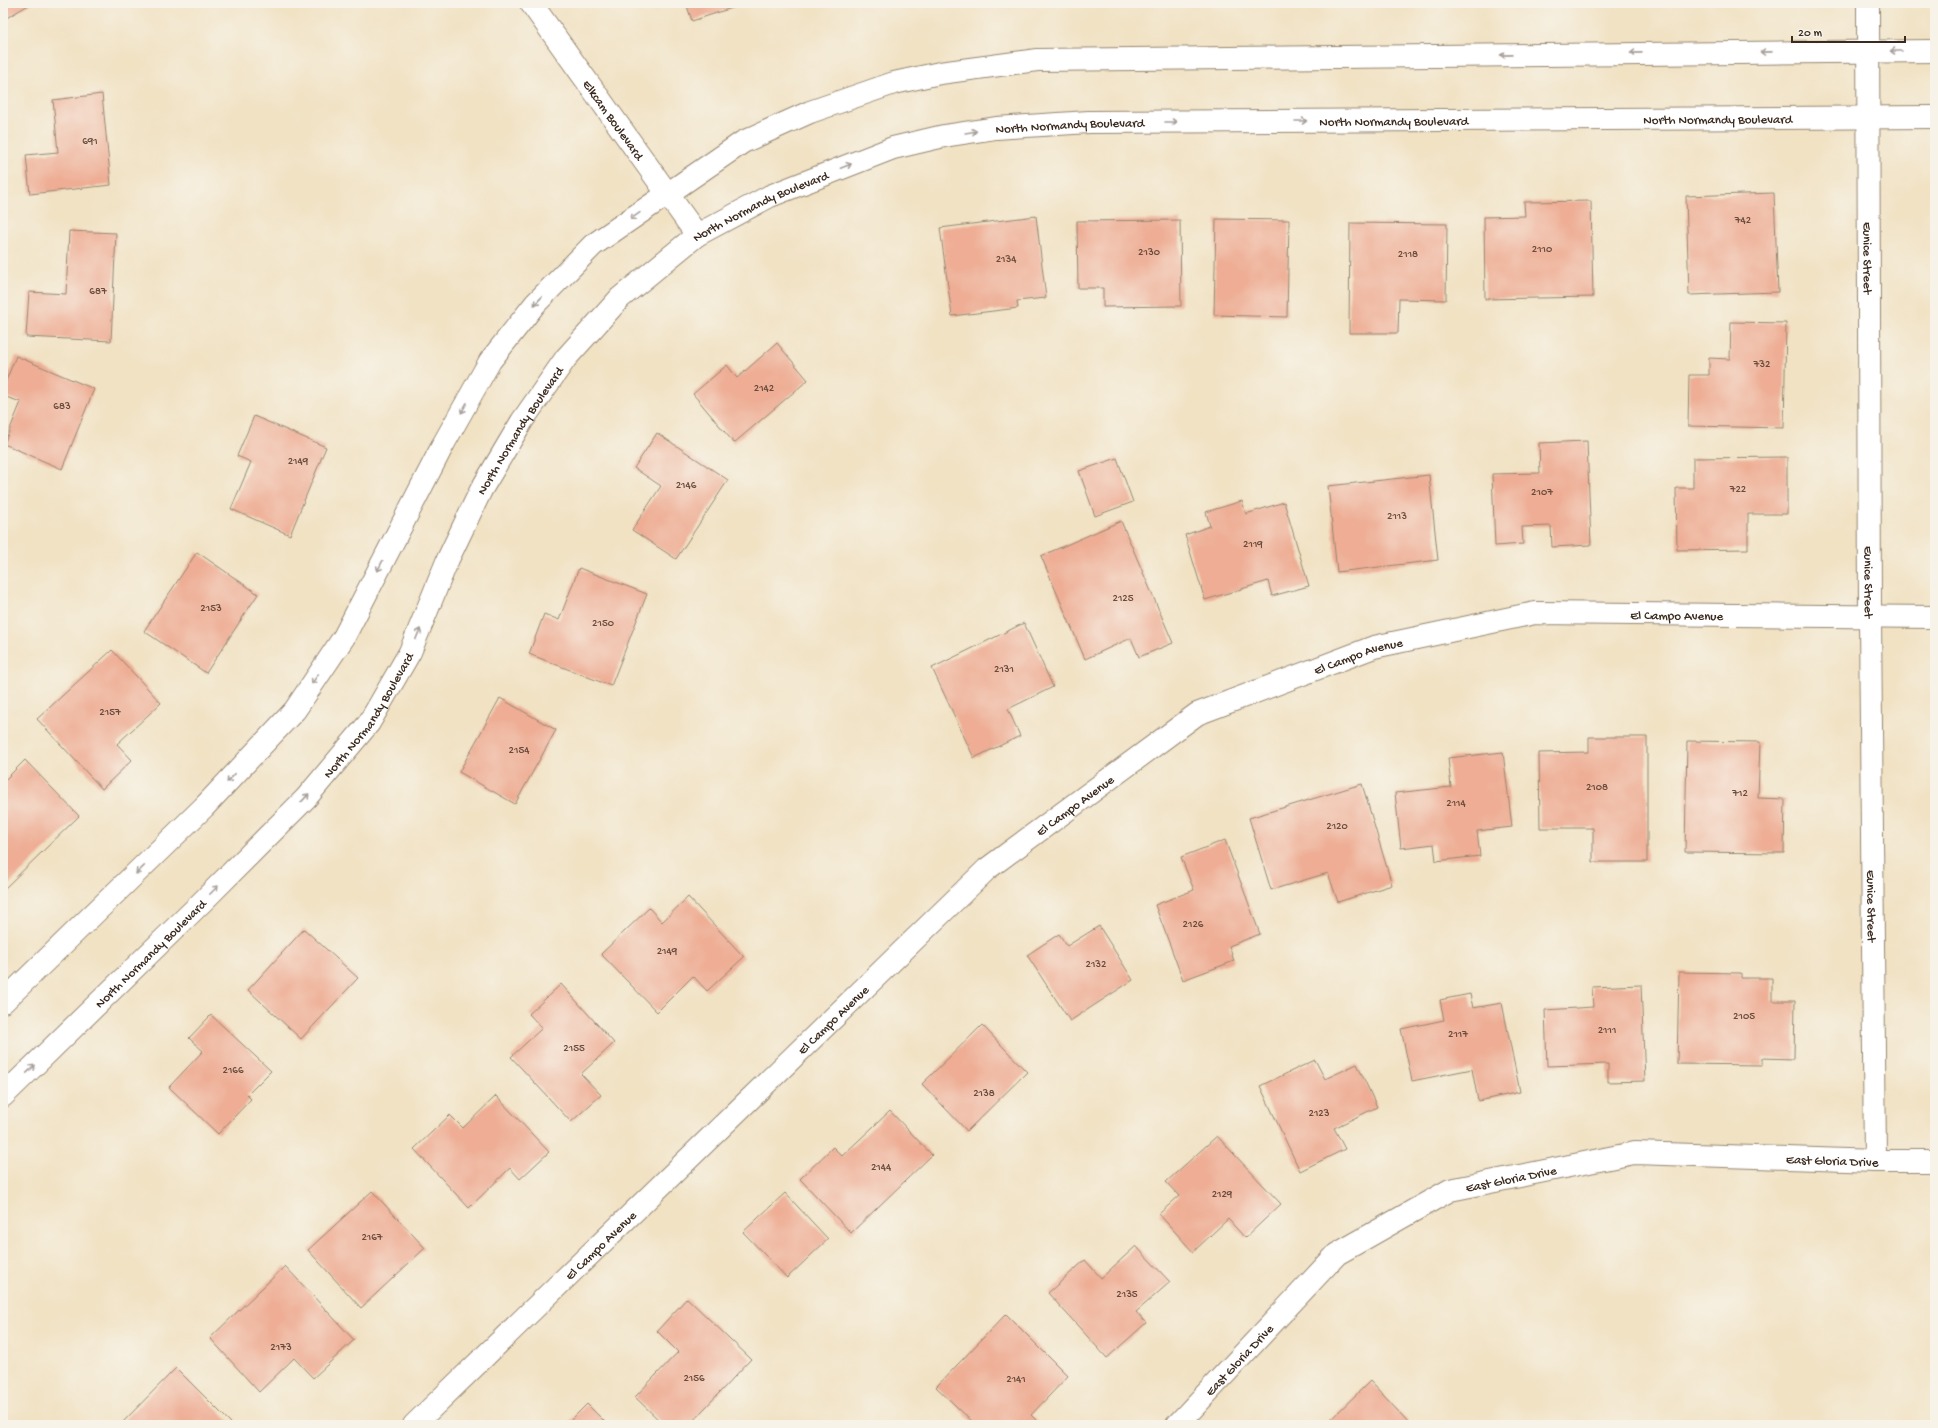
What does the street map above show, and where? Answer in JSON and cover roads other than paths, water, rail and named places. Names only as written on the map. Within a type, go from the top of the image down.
[{"type":"street","name":"Elkcam Boulevard","points":[[531,3],[697,235]]},
{"type":"street","name":"Eunice Street","points":[[1868,3],[1870,617],[1875,1161]]},
{"type":"street","points":[[3,1002],[204,807],[295,710],[344,637],[444,443],[490,360],[535,304],[592,245],[743,142],[843,99],[894,83],[940,73],[1029,61],[1935,51]]},
{"type":"street","name":"North Normandy Boulevard","points":[[3,1096],[201,903],[306,798],[369,723],[410,652],[448,559],[481,490],[522,421],[566,358],[620,298],[697,235],[770,196],[893,148],[944,136],[996,128],[1088,122],[1935,117]]},
{"type":"street","name":"El Campo Avenue","points":[[414,1425],[987,869],[1197,714],[1374,647],[1535,613],[1935,617]]},
{"type":"street","name":"East Gloria Drive","points":[[1177,1425],[1337,1254],[1450,1190],[1634,1153],[1875,1161],[1935,1161]]}]
